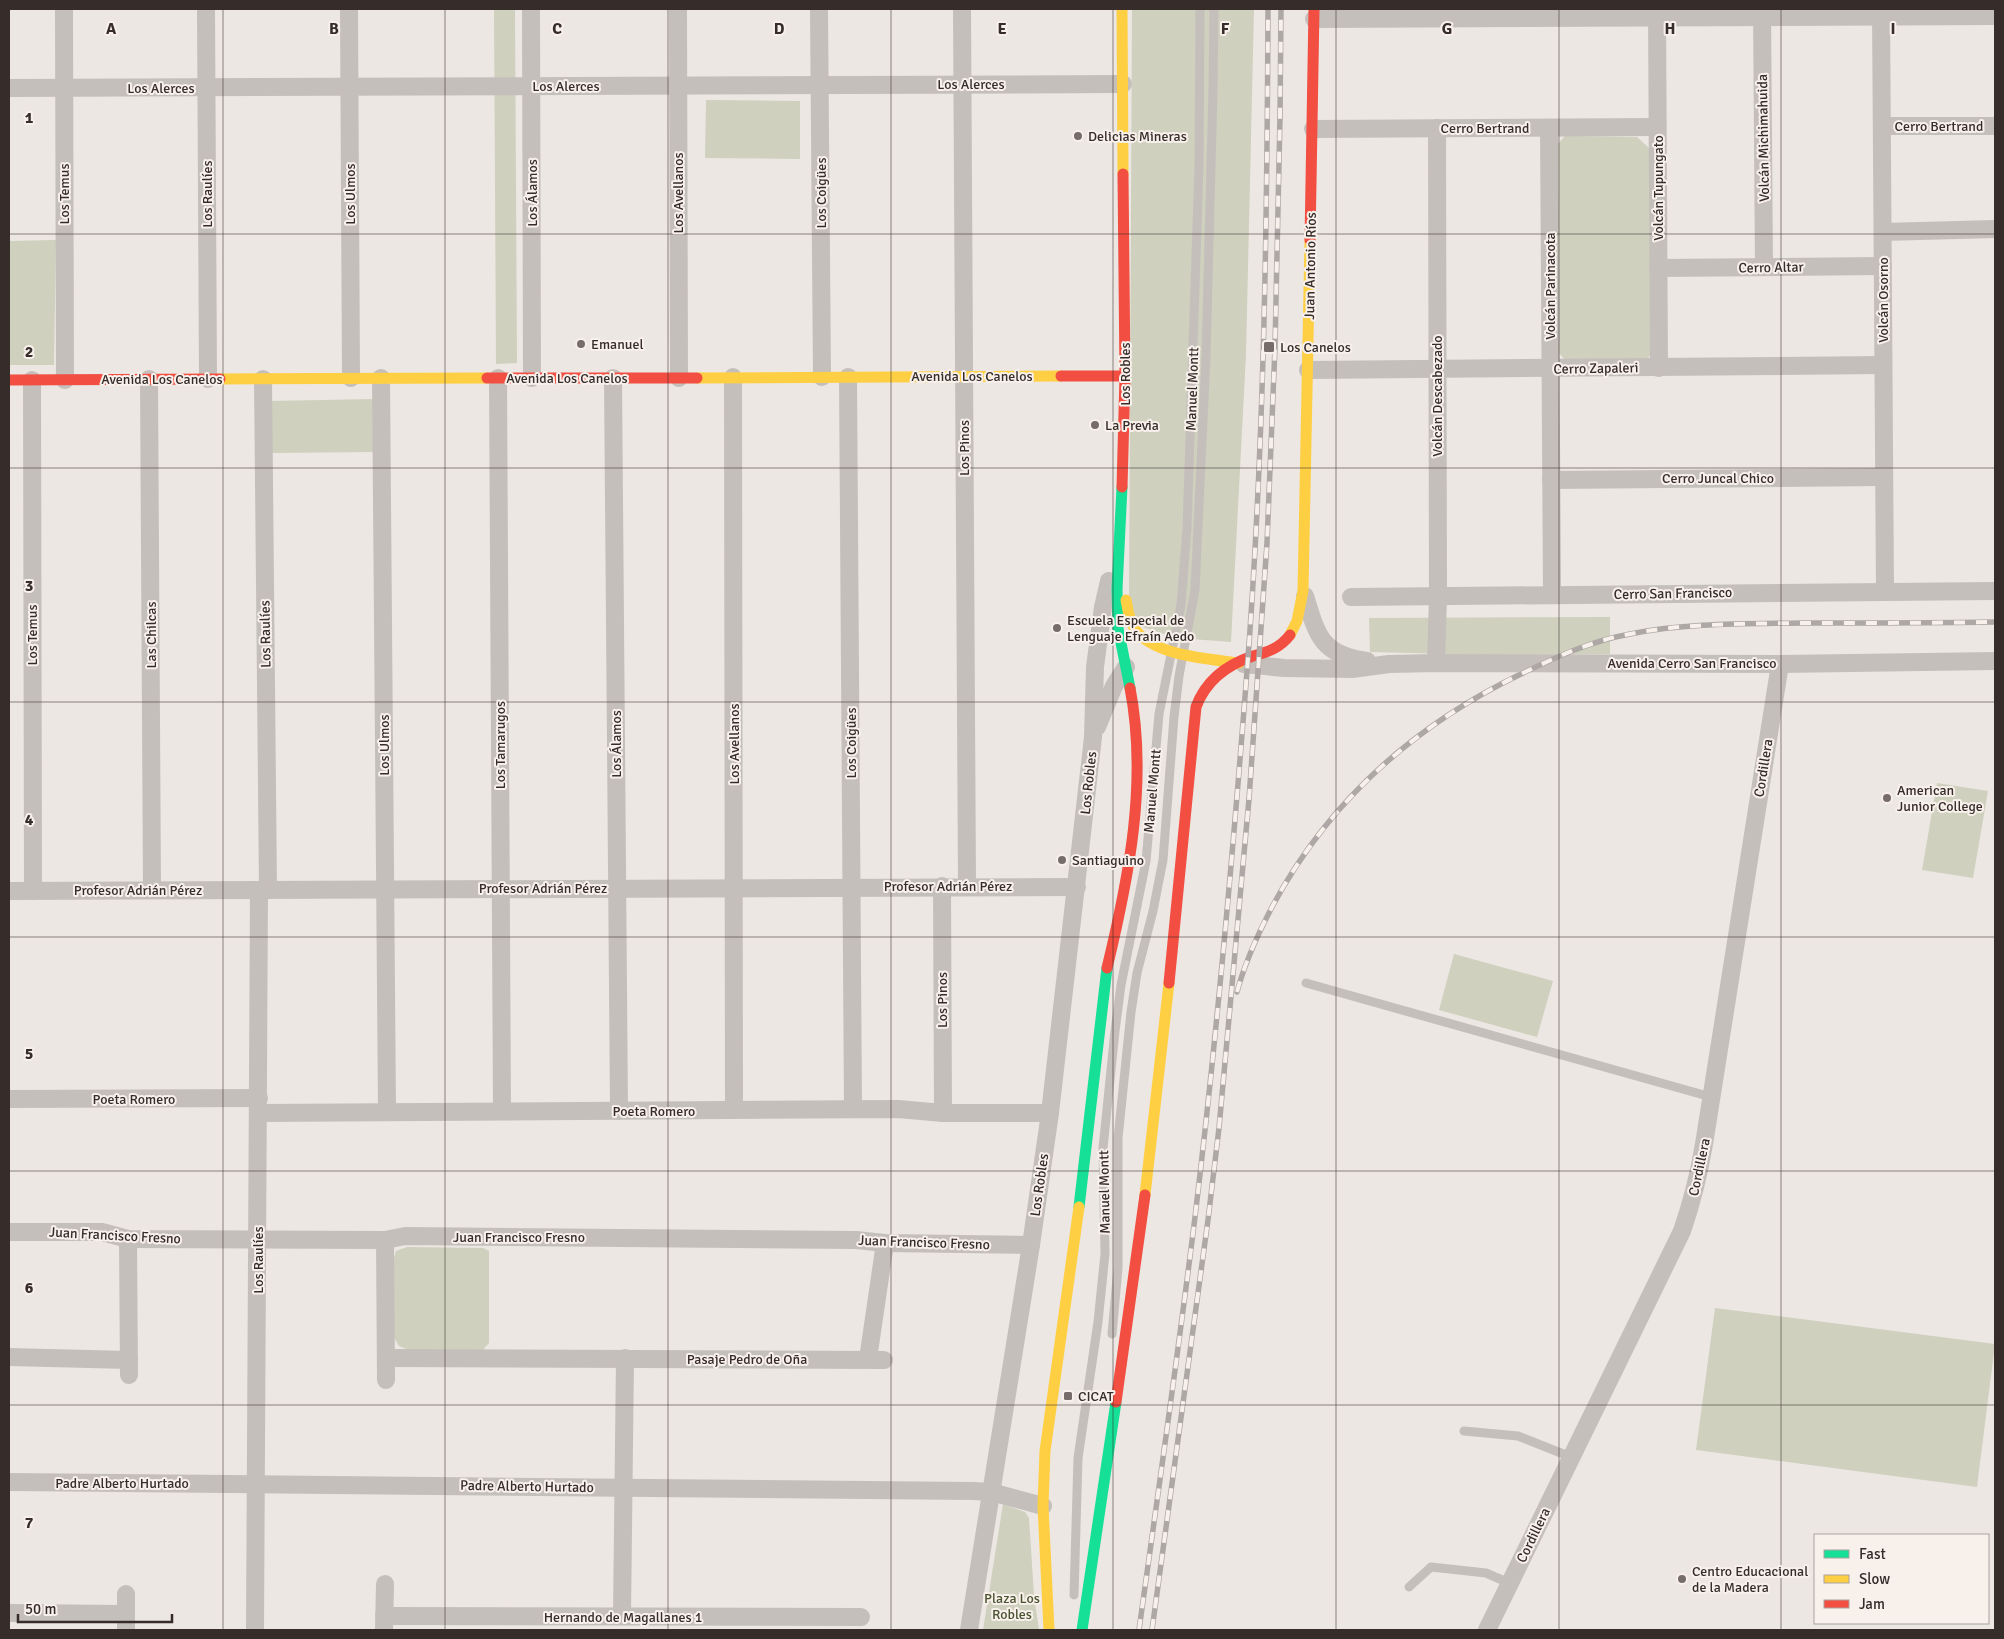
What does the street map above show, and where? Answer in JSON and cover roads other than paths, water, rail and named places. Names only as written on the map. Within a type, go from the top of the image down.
[{"type":"main road","name":"Los Robles","points":[[1120,542],[1125,376],[1122,9]]},
{"type":"main road","name":"Juan Antonio Ríos","points":[[1238,663],[1280,646],[1291,633],[1298,619],[1303,591],[1314,14]]},
{"type":"main road","name":"Avenida Los Canelos","points":[[9,380],[1125,376]]},
{"type":"main road","points":[[1120,542],[1126,601],[1132,626],[1145,639],[1178,652],[1238,663]]},
{"type":"main road","name":"Manuel Montt","points":[[1049,1630],[1043,1506],[1047,1428],[1078,1212],[1102,1007],[1113,938],[1123,901],[1133,831],[1137,739],[1133,701],[1137,660],[1118,628],[1117,589],[1120,542]]},
{"type":"main road","points":[[1137,660],[1178,652]]},
{"type":"main road","points":[[1082,1630],[1117,1400],[1154,1127],[1196,707],[1198,698],[1211,680],[1223,670],[1238,663]]},
{"type":"street","name":"Los Temus","points":[[64,9],[65,380]]},
{"type":"street","name":"Los Raulíes","points":[[206,9],[208,379]]},
{"type":"street","name":"Los Ulmos","points":[[349,9],[351,378]]},
{"type":"street","name":"Los Álamos","points":[[531,9],[532,378]]},
{"type":"street","name":"Los Avellanos","points":[[678,9],[679,378]]},
{"type":"street","name":"Los Coigües","points":[[820,9],[822,377]]},
{"type":"street","name":"Los Pinos","points":[[962,9],[967,886]]},
{"type":"street","name":"Volcán Tupungato","points":[[1657,13],[1659,368]]},
{"type":"street","name":"Volcán Michimahuida","points":[[1762,13],[1764,267]]},
{"type":"street","points":[[1314,14],[1881,13],[1995,16]]},
{"type":"street","name":"Volcán Osorno","points":[[1881,13],[1885,591]]},
{"type":"street","name":"Los Alerces","points":[[9,88],[1123,84]]},
{"type":"street","name":"Cerro Bertrand","points":[[1882,126],[1995,126]]},
{"type":"street","name":"Cerro Bertrand","points":[[1313,129],[1657,127]]},
{"type":"street","name":"Volcán Descabezado","points":[[1436,663],[1438,597],[1437,128]]},
{"type":"street","name":"Volcán Parinacota","points":[[1549,128],[1552,595]]},
{"type":"street","points":[[1882,232],[1995,229]]},
{"type":"street","name":"Cerro Altar","points":[[1658,268],[1883,266]]},
{"type":"street","name":"Cerro Zapaleri","points":[[1308,370],[1883,365]]},
{"type":"street","name":"Los Avellanos","points":[[733,377],[734,1110]]},
{"type":"street","name":"Los Coigües","points":[[848,377],[853,1109]]},
{"type":"street","name":"Los Ulmos","points":[[381,378],[387,1112]]},
{"type":"street","name":"Los Tamarugos","points":[[498,378],[502,1111]]},
{"type":"street","name":"Los Álamos","points":[[613,378],[619,1111]]},
{"type":"street","name":"Las Chilcas","points":[[149,379],[152,890]]},
{"type":"street","name":"Los Raulíes","points":[[254,1630],[263,890],[263,379]]},
{"type":"street","name":"Los Temus","points":[[32,380],[33,891]]},
{"type":"street","name":"Cerro Juncal Chico","points":[[1551,480],[1884,477]]},
{"type":"street","name":"Los Robles","points":[[969,1630],[1031,1245],[1050,1113],[1093,737],[1095,667],[1102,616],[1120,542]]},
{"type":"street","points":[[1303,591],[1315,628],[1328,647],[1341,656],[1389,664]]},
{"type":"street","name":"Cerro San Francisco","points":[[1351,597],[1995,591]]},
{"type":"street","name":"Los Robles","points":[[1093,737],[1114,686],[1137,660]]},
{"type":"street","name":"Avenida Cerro San Francisco","points":[[1389,664],[1780,664],[1995,661]]},
{"type":"street","points":[[1238,663],[1247,666],[1352,669],[1389,664]]},
{"type":"street","name":"Cordillera","points":[[1487,1630],[1682,1231],[1697,1182],[1780,664]]},
{"type":"street","name":"Los Pinos","points":[[942,886],[942,1113]]},
{"type":"street","name":"Profesor Adrián Pérez","points":[[9,891],[942,886],[1077,887]]},
{"type":"street","name":"Poeta Romero","points":[[9,1099],[259,1105],[387,1112],[898,1109],[942,1113],[1050,1113]]},
{"type":"street","name":"Juan Francisco Fresno","points":[[9,1232],[102,1232],[128,1239],[385,1240],[396,1237],[425,1236],[856,1240],[885,1243],[1031,1245]]},
{"type":"street","points":[[9,1358],[129,1367],[128,1239]]},
{"type":"street","points":[[385,1240],[386,1380]]},
{"type":"street","name":"Pasaje Pedro de Oña","points":[[386,1358],[876,1359],[885,1243]]},
{"type":"street","points":[[622,1616],[625,1358]]},
{"type":"street","name":"Padre Alberto Hurtado","points":[[9,1482],[256,1483],[990,1492],[1043,1506]]},
{"type":"street","points":[[384,1623],[385,1584]]},
{"type":"street","points":[[9,1613],[126,1622],[126,1594]]},
{"type":"street","name":"Hernando de Magallanes 1","points":[[384,1623],[622,1616],[831,1624],[861,1617]]},
{"type":"lane","name":"Manuel Montt","points":[[1112,1343],[1118,1268],[1118,1138],[1137,973],[1153,911],[1163,860],[1174,717],[1186,528],[1199,166],[1200,9]]},
{"type":"lane","name":"Manuel Montt","points":[[1073,1602],[1076,1575],[1078,1458],[1098,1322],[1105,1254],[1103,1170],[1105,1128],[1121,985],[1146,861],[1159,714],[1165,675],[1178,652],[1195,590],[1205,377],[1214,9]]},
{"type":"lane","points":[[1306,983],[1712,1097]]},
{"type":"lane","points":[[1113,1358],[1117,1400]]},
{"type":"lane","points":[[1464,1431],[1518,1436],[1571,1457]]},
{"type":"lane","points":[[1409,1587],[1431,1567],[1486,1573],[1509,1583]]},
{"type":"railway","points":[[1139,1630],[1182,1320],[1203,1149],[1242,739],[1253,588],[1261,423],[1267,174],[1268,9]]},
{"type":"railway","points":[[1152,1630],[1219,1128],[1249,799],[1267,543],[1275,347],[1281,9]]},
{"type":"railway","points":[[1237,992],[1252,948],[1272,907],[1294,869],[1320,833],[1347,801],[1410,742],[1482,694],[1521,674],[1588,645],[1651,630],[1715,625],[1995,622]]},
{"type":"place","name":"Delicias Mineras","points":[[1078,136]]},
{"type":"place","name":"Emanuel","points":[[581,344]]},
{"type":"place","name":"Los Canelos","points":[[1269,347]]},
{"type":"place","name":"La Previa","points":[[1095,425]]},
{"type":"place","name":"Escuela Especial de Lenguaje Efraín Aedo","points":[[1057,628]]},
{"type":"place","name":"American Junior College","points":[[1887,798]]},
{"type":"place","name":"Santiaguino","points":[[1062,860]]},
{"type":"place","name":"CICAT","points":[[1068,1396]]},
{"type":"place","name":"Centro Educacional de la Madera","points":[[1682,1579]]},
{"type":"park label","name":"Plaza Los Robles","points":[[1012,1606]]}]
